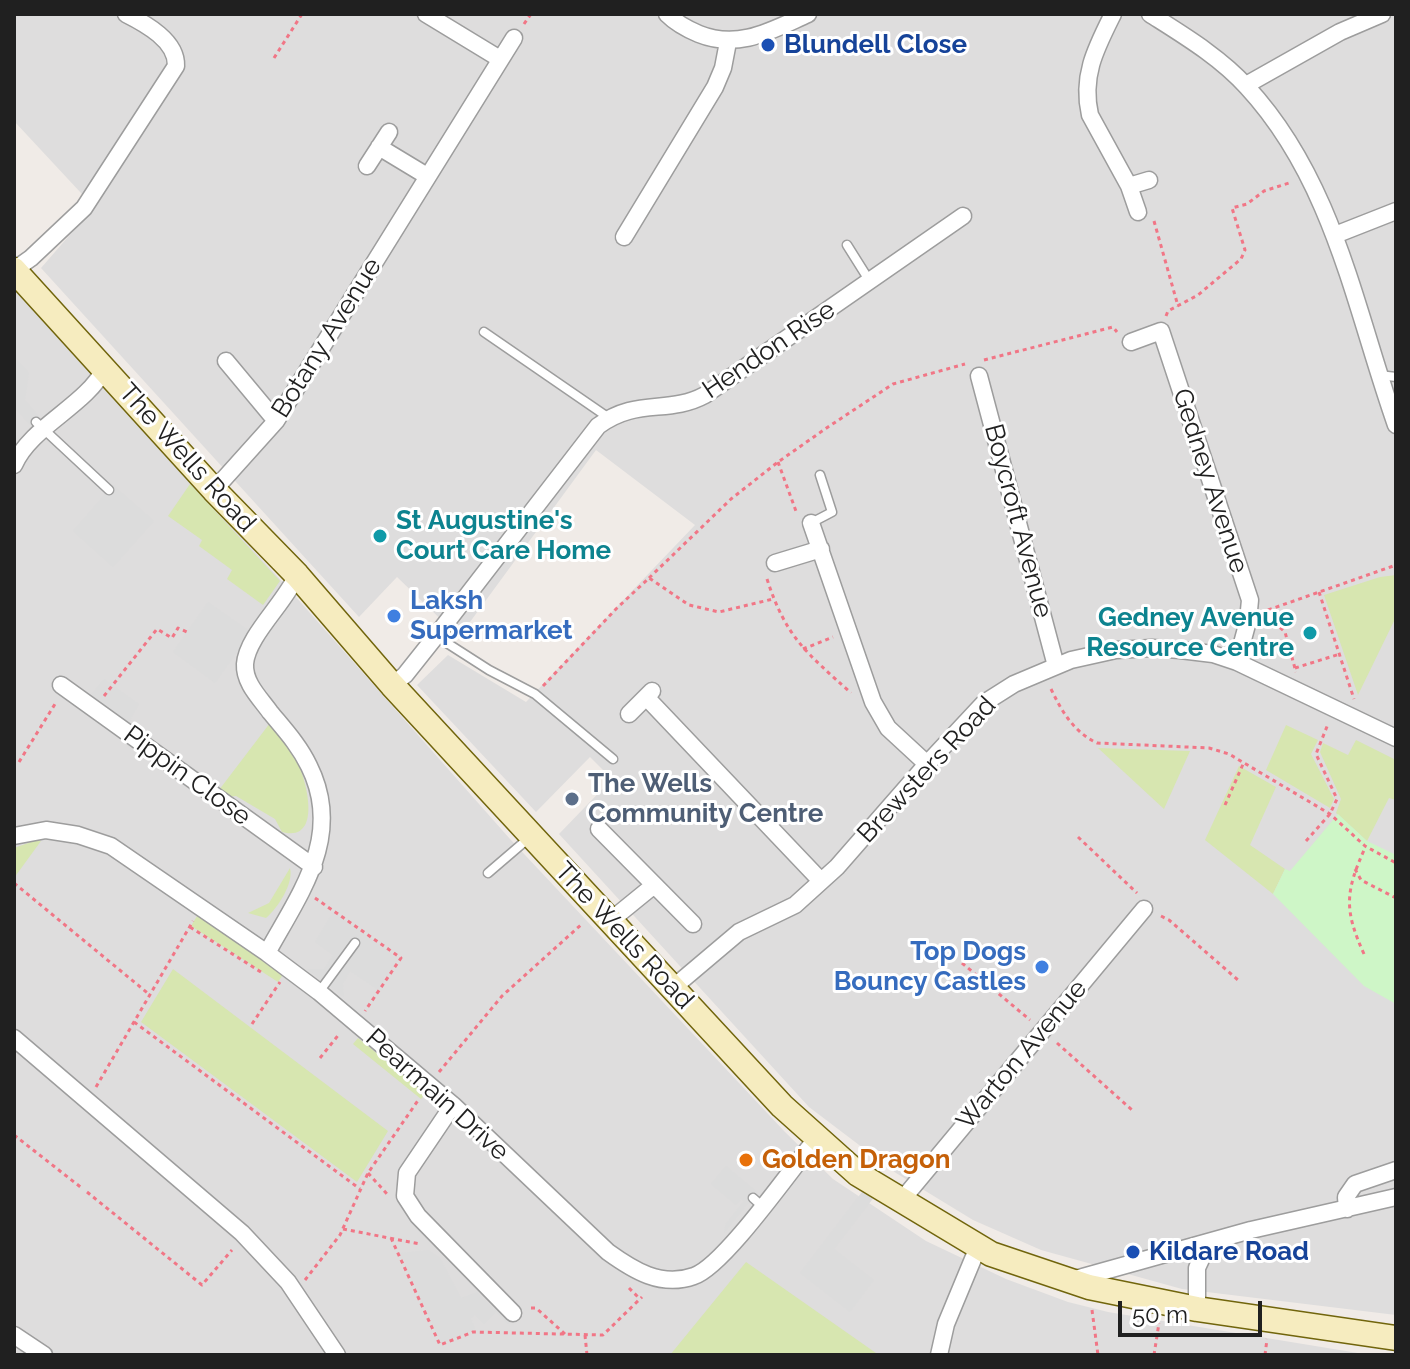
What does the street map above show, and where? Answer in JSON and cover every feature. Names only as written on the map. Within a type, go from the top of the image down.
[{"type":"street","points":[[14,270],[84,208],[176,66],[170,44],[126,14]]},
{"type":"street","points":[[426,14],[500,59]]},
{"type":"street","points":[[667,14],[687,29],[728,42],[750,39],[808,14]]},
{"type":"street","points":[[1113,14],[1088,70],[1087,103],[1090,115],[1129,186],[1138,212]]},
{"type":"street","points":[[1150,14],[1218,61],[1246,85],[1282,129],[1310,176],[1335,235],[1396,425]]},
{"type":"street","points":[[1246,85],[1340,32],[1382,14]]},
{"type":"street","name":"Botany Avenue","points":[[214,490],[276,421],[514,38]]},
{"type":"street","points":[[624,237],[715,87],[723,68],[728,42]]},
{"type":"street","points":[[367,166],[389,132]]},
{"type":"street","points":[[379,147],[427,176]]},
{"type":"street","points":[[1129,186],[1149,180]]},
{"type":"street","points":[[1335,235],[1396,211]]},
{"type":"street","name":"Hendon Rise","points":[[392,685],[405,675],[436,636],[589,436],[609,418],[628,409],[692,402],[963,216]]},
{"type":"street","name":"The Wells Road","points":[[14,270],[782,1106],[872,1189],[901,1201],[978,1247],[1080,1284],[1197,1309],[1388,1340]]},
{"type":"street","points":[[1131,342],[1161,331]]},
{"type":"street","name":"Gedney Avenue","points":[[1161,331],[1250,600],[1237,662]]},
{"type":"street","points":[[226,361],[276,421]]},
{"type":"street","points":[[14,465],[39,427],[98,381],[105,368]]},
{"type":"street","name":"Boycroft Avenue","points":[[979,376],[1049,669]]},
{"type":"street","points":[[811,523],[873,702],[888,728],[927,764]]},
{"type":"street","points":[[775,563],[821,549]]},
{"type":"street","points":[[267,953],[314,867],[321,841],[322,810],[310,767],[295,741],[250,685],[245,663],[249,641],[290,592],[297,575]]},
{"type":"street","name":"Brewsters Road","points":[[675,991],[681,981],[739,932],[795,905],[837,867],[984,703],[1014,684],[1049,669],[1116,650],[1152,648],[1213,654],[1237,662],[1396,738]]},
{"type":"street","name":"Pippin Close","points":[[61,685],[118,721],[314,867]]},
{"type":"street","points":[[629,714],[650,693],[821,881]]},
{"type":"street","points":[[599,829],[693,924]]},
{"type":"street","name":"Pearmain Drive","points":[[14,836],[46,830],[78,835],[111,846],[267,953],[357,1024],[448,1112],[608,1252],[651,1278],[695,1276],[730,1247],[757,1202],[816,1139]]},
{"type":"street","points":[[605,915],[653,886]]},
{"type":"street","name":"Warton Avenue","points":[[901,1201],[1144,909]]},
{"type":"street","points":[[14,1038],[242,1233],[295,1292],[330,1349]]},
{"type":"street","points":[[448,1112],[407,1173],[405,1196],[418,1216],[488,1296],[520,1310]]},
{"type":"street","points":[[1347,1209],[1346,1197],[1355,1184],[1396,1170]]},
{"type":"street","points":[[1080,1284],[1145,1258],[1396,1197]]},
{"type":"street","points":[[1197,1309],[1197,1268],[1209,1242]]},
{"type":"street","points":[[939,1355],[946,1324],[978,1247]]},
{"type":"street","points":[[14,1335],[44,1355]]},
{"type":"lane","points":[[847,245],[869,280]]},
{"type":"lane","points":[[484,332],[609,418]]},
{"type":"lane","points":[[1378,375],[1396,377]]},
{"type":"lane","points":[[39,427],[109,490]]},
{"type":"lane","points":[[811,523],[832,512],[820,475]]},
{"type":"lane","points":[[436,636],[489,670],[535,694],[613,759]]},
{"type":"lane","points":[[488,873],[531,836]]},
{"type":"lane","points":[[319,992],[355,943]]},
{"type":"path","points":[[274,58],[302,14]]},
{"type":"path","points":[[1161,331],[1168,311],[1198,295],[1241,259],[1245,250],[1232,208],[1247,204],[1264,191],[1310,176]]},
{"type":"path","points":[[1138,212],[1151,211],[1178,306]]},
{"type":"path","points":[[535,694],[616,609],[731,499],[778,462],[893,384],[1113,327],[1127,344],[1131,342]]},
{"type":"path","points":[[778,462],[801,524],[811,523]]},
{"type":"path","points":[[775,563],[763,568],[784,623],[803,649],[852,694],[873,702]]},
{"type":"path","points":[[1301,692],[1285,632],[1261,612],[1396,565]]},
{"type":"path","points":[[649,578],[689,605],[719,612],[773,599]]},
{"type":"path","points":[[1319,592],[1362,721]]},
{"type":"path","points":[[115,682],[157,629],[172,638],[178,628],[187,632]]},
{"type":"path","points":[[803,649],[849,631]]},
{"type":"path","points":[[1295,668],[1340,654]]},
{"type":"path","points":[[1049,669],[1070,722],[1084,737],[1097,743],[1209,748],[1229,754],[1330,814],[1365,846],[1396,863]]},
{"type":"path","points":[[19,762],[50,712]]},
{"type":"path","points":[[1306,841],[1330,814],[1337,799],[1316,754],[1331,716]]},
{"type":"path","points":[[1225,805],[1244,762]]},
{"type":"path","points":[[1078,837],[1136,892],[1144,909],[1169,920],[1238,980]]},
{"type":"path","points":[[1364,954],[1347,905],[1355,869],[1365,846]]},
{"type":"path","points":[[1355,869],[1361,880],[1396,898]]},
{"type":"path","points":[[14,883],[150,995]]},
{"type":"path","points":[[314,898],[401,958],[357,1024]]},
{"type":"path","points":[[443,1067],[502,996],[605,915]]},
{"type":"path","points":[[105,1072],[190,927],[266,976]]},
{"type":"path","points":[[962,963],[1132,1110]]},
{"type":"path","points":[[252,1024],[278,984]]},
{"type":"path","points":[[134,1022],[360,1189]]},
{"type":"path","points":[[320,1058],[339,1034]]},
{"type":"path","points":[[295,1292],[343,1229],[360,1189],[417,1098],[448,1112]]},
{"type":"path","points":[[14,1135],[202,1285],[231,1251]]},
{"type":"path","points":[[343,1229],[432,1246]]},
{"type":"path","points":[[391,1238],[440,1345],[473,1332],[603,1335],[642,1297],[646,1300]]},
{"type":"path","points":[[1080,1284],[1098,1355]]},
{"type":"path","points":[[520,1310],[536,1308],[565,1334]]},
{"type":"path","points":[[1154,1355],[1158,1332]]},
{"type":"path","points":[[585,1335],[587,1355]]},
{"type":"shaded area","points":[[14,14],[1396,14],[1396,1315],[1182,1289],[1041,1250],[973,1220],[896,1173],[809,1107],[559,834],[612,779],[590,757],[536,812],[417,685],[448,655],[526,702],[695,525],[596,450],[459,637],[397,577],[359,617],[41,268],[94,207],[14,121]]},
{"type":"shaded area","points":[[14,289],[287,587],[510,839],[785,1132],[833,1179],[926,1241],[1006,1279],[1068,1302],[1108,1312],[1370,1355],[14,1355]]},
{"type":"shaded area","points":[[14,357],[29,373],[25,400],[41,419],[31,426],[14,407]]},
{"type":"shaded area","points":[[113,485],[154,521],[113,567],[73,531]]},
{"type":"shaded area","points":[[208,602],[251,632],[215,683],[173,652]]},
{"type":"shaded area","points":[[104,679],[139,704],[130,720],[132,726],[91,695]]},
{"type":"shaded area","points":[[333,912],[399,959],[378,990],[350,971],[343,984],[344,997],[307,969],[324,969],[333,955],[315,942]]},
{"type":"shaded area","points":[[726,1166],[757,1192],[724,1233],[725,1225],[744,1201],[741,1199],[736,1205],[711,1184]]},
{"type":"shaded area","points":[[865,1188],[875,1196],[834,1249],[874,1280],[850,1312],[800,1273]]},
{"type":"shaded area","points":[[428,1250],[440,1258],[461,1298],[477,1292],[494,1310],[509,1295],[522,1310],[508,1324],[496,1312],[484,1324],[475,1315],[471,1318],[475,1329],[442,1343],[399,1253]]},
{"type":"green space","points":[[190,484],[280,581],[263,605],[227,579],[232,570],[199,546],[202,540],[168,516]]},
{"type":"green space","points":[[1396,575],[1396,617],[1358,695],[1324,595]]},
{"type":"green space","points":[[270,723],[293,754],[307,794],[307,819],[303,828],[295,833],[282,832],[275,819],[236,796],[228,797],[219,790]]},
{"type":"green space","points":[[1286,725],[1318,740],[1311,754],[1334,799],[1330,808],[1266,770]]},
{"type":"green space","points":[[1356,740],[1396,760],[1396,800],[1389,798],[1367,841],[1336,813],[1341,799],[1320,752],[1323,743],[1348,755]]},
{"type":"green space","points":[[1098,748],[1190,751],[1164,809]]},
{"type":"green space","points":[[1239,766],[1276,787],[1250,845],[1285,869],[1273,894],[1205,840]]},
{"type":"green space","points":[[1338,814],[1367,841],[1396,855],[1396,1004],[1364,986],[1273,894],[1285,869],[1290,871]]},
{"type":"green space","points":[[41,841],[14,878],[14,848]]},
{"type":"green space","points":[[290,868],[287,888],[271,914],[266,918],[248,913],[269,903]]},
{"type":"green space","points":[[197,916],[284,973],[278,982],[191,926]]},
{"type":"green space","points":[[173,969],[388,1131],[357,1182],[141,1022]]},
{"type":"green space","points":[[358,1038],[426,1093],[421,1099],[353,1044]]},
{"type":"green space","points":[[746,1262],[876,1353],[885,1355],[670,1355]]},
{"type":"place","name":"Blundell Close","points":[[768,45]]},
{"type":"place","name":"St Augustine's Court Care Home","points":[[380,536]]},
{"type":"place","name":"Laksh Supermarket","points":[[394,616]]},
{"type":"place","name":"Gedney Avenue Resource Centre","points":[[1310,633]]},
{"type":"place","name":"The Wells Community Centre","points":[[572,799]]},
{"type":"place","name":"Top Dogs Bouncy Castles","points":[[1042,967]]},
{"type":"place","name":"Golden Dragon","points":[[746,1160]]},
{"type":"place","name":"Kildare Road","points":[[1133,1252]]}]
